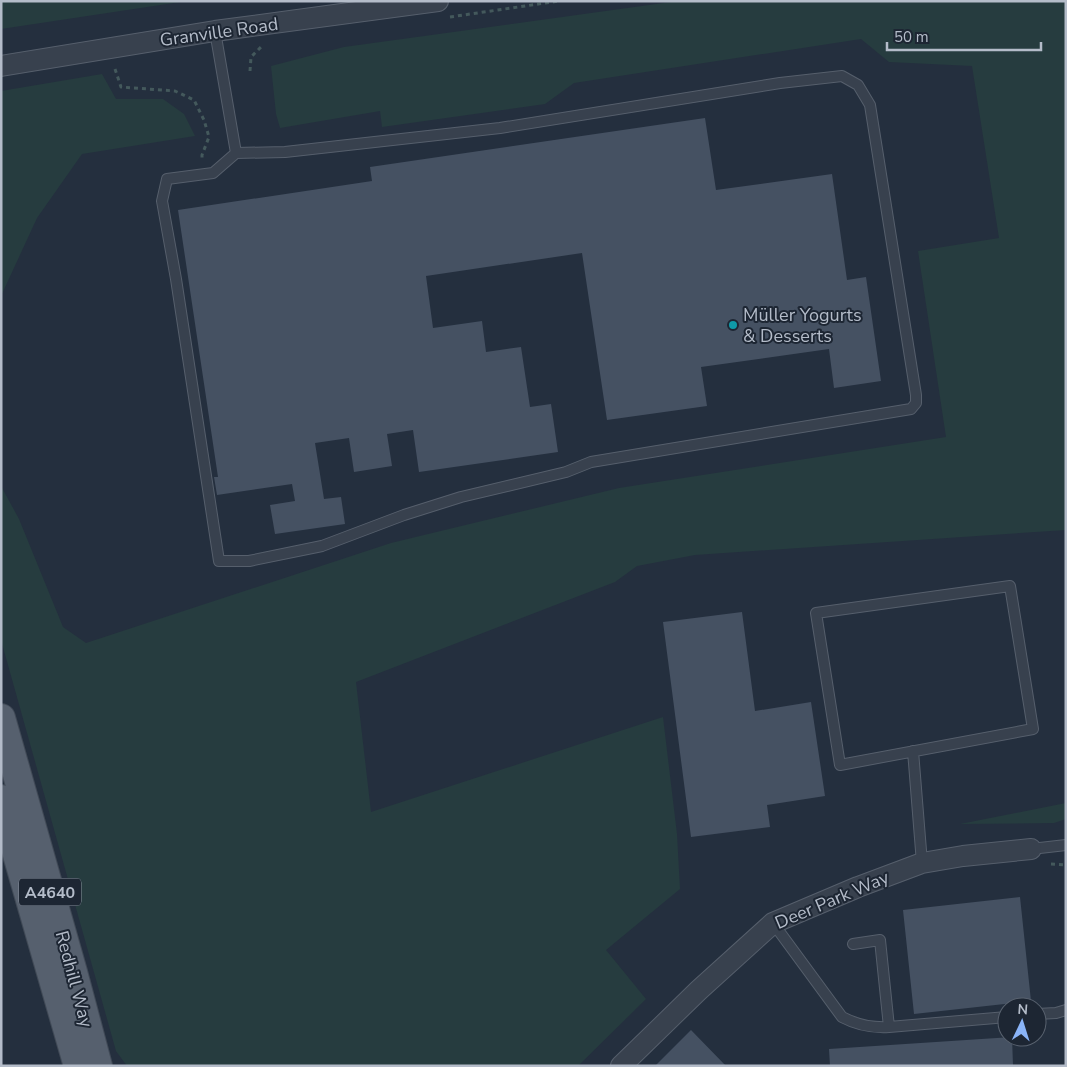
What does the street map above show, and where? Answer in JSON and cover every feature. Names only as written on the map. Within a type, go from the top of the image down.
[{"type":"main road","name":"Redhill Way","points":[[1,718],[98,1066]]},
{"type":"main road","name":"Redhill Way","points":[[1,799],[78,1066]]},
{"type":"street","name":"Granville Road","points":[[1,66],[216,31],[438,1]]},
{"type":"street","name":"Deer Park Way","points":[[620,1066],[773,923],[858,887],[922,863],[963,856],[1032,849]]},
{"type":"lane","points":[[216,31],[236,153]]},
{"type":"lane","points":[[842,76],[858,85],[870,105],[916,403],[911,409],[591,462],[566,472],[461,497],[404,515],[322,546],[249,561],[219,561],[162,201],[167,179],[213,173],[236,153],[285,152],[500,128],[780,83],[842,76]]},
{"type":"lane","points":[[1010,586],[1033,729],[913,751],[840,765],[816,613],[1010,586]]},
{"type":"lane","points":[[913,751],[922,863]]},
{"type":"lane","name":"Deer Park Way","points":[[1032,849],[1066,845]]},
{"type":"lane","points":[[773,923],[842,1017],[873,1028],[997,1018]]},
{"type":"lane","points":[[853,944],[880,940],[889,1027]]},
{"type":"lane","points":[[1047,1013],[1066,1010]]},
{"type":"path","points":[[115,70],[121,87],[174,92],[194,100],[204,120],[209,137],[202,155],[204,174]]},
{"type":"path","points":[[1051,864],[1066,865]]},
{"type":"green space","points":[[1,1],[187,1],[1,29]]},
{"type":"green space","points":[[678,1],[1066,1],[1066,530],[695,555],[637,566],[615,582],[356,682],[371,812],[663,717],[677,834],[680,889],[606,950],[646,999],[578,1066],[127,1066],[116,1051],[1,640],[1,486],[19,519],[63,627],[86,643],[391,543],[619,488],[946,437],[918,251],[999,238],[972,66],[889,62],[861,39],[574,83],[545,104],[382,127],[380,111],[280,128],[276,114],[271,66],[344,47]]},
{"type":"green space","points":[[102,74],[116,99],[163,99],[184,114],[195,136],[82,154],[37,218],[1,296],[1,91]]},
{"type":"green space","points":[[1066,803],[1066,819],[1054,823],[960,824]]},
{"type":"building","name":"Müller Yogurts & Desserts","points":[[705,118],[716,190],[832,174],[847,280],[866,277],[881,381],[834,388],[829,349],[701,367],[707,406],[607,420],[582,253],[426,276],[433,328],[482,321],[486,352],[521,347],[530,407],[551,404],[558,452],[419,472],[413,430],[387,434],[392,466],[354,472],[349,438],[315,443],[324,499],[341,497],[345,524],[275,534],[270,505],[295,501],[292,484],[217,495],[214,477],[218,477],[178,210],[372,181],[370,167]]},
{"type":"building","points":[[742,612],[755,711],[811,702],[825,796],[767,805],[770,827],[691,837],[663,622]]},
{"type":"building","points":[[1020,897],[1031,997],[997,997],[997,1005],[914,1014],[903,910]]},
{"type":"building","points":[[691,1030],[726,1066],[655,1066]]},
{"type":"building","points":[[997,1038],[997,1047],[1012,1047],[1013,1066],[830,1066],[829,1049]]},
{"type":"place","name":"Müller Yogurts & Desserts","points":[[733,325]]}]
